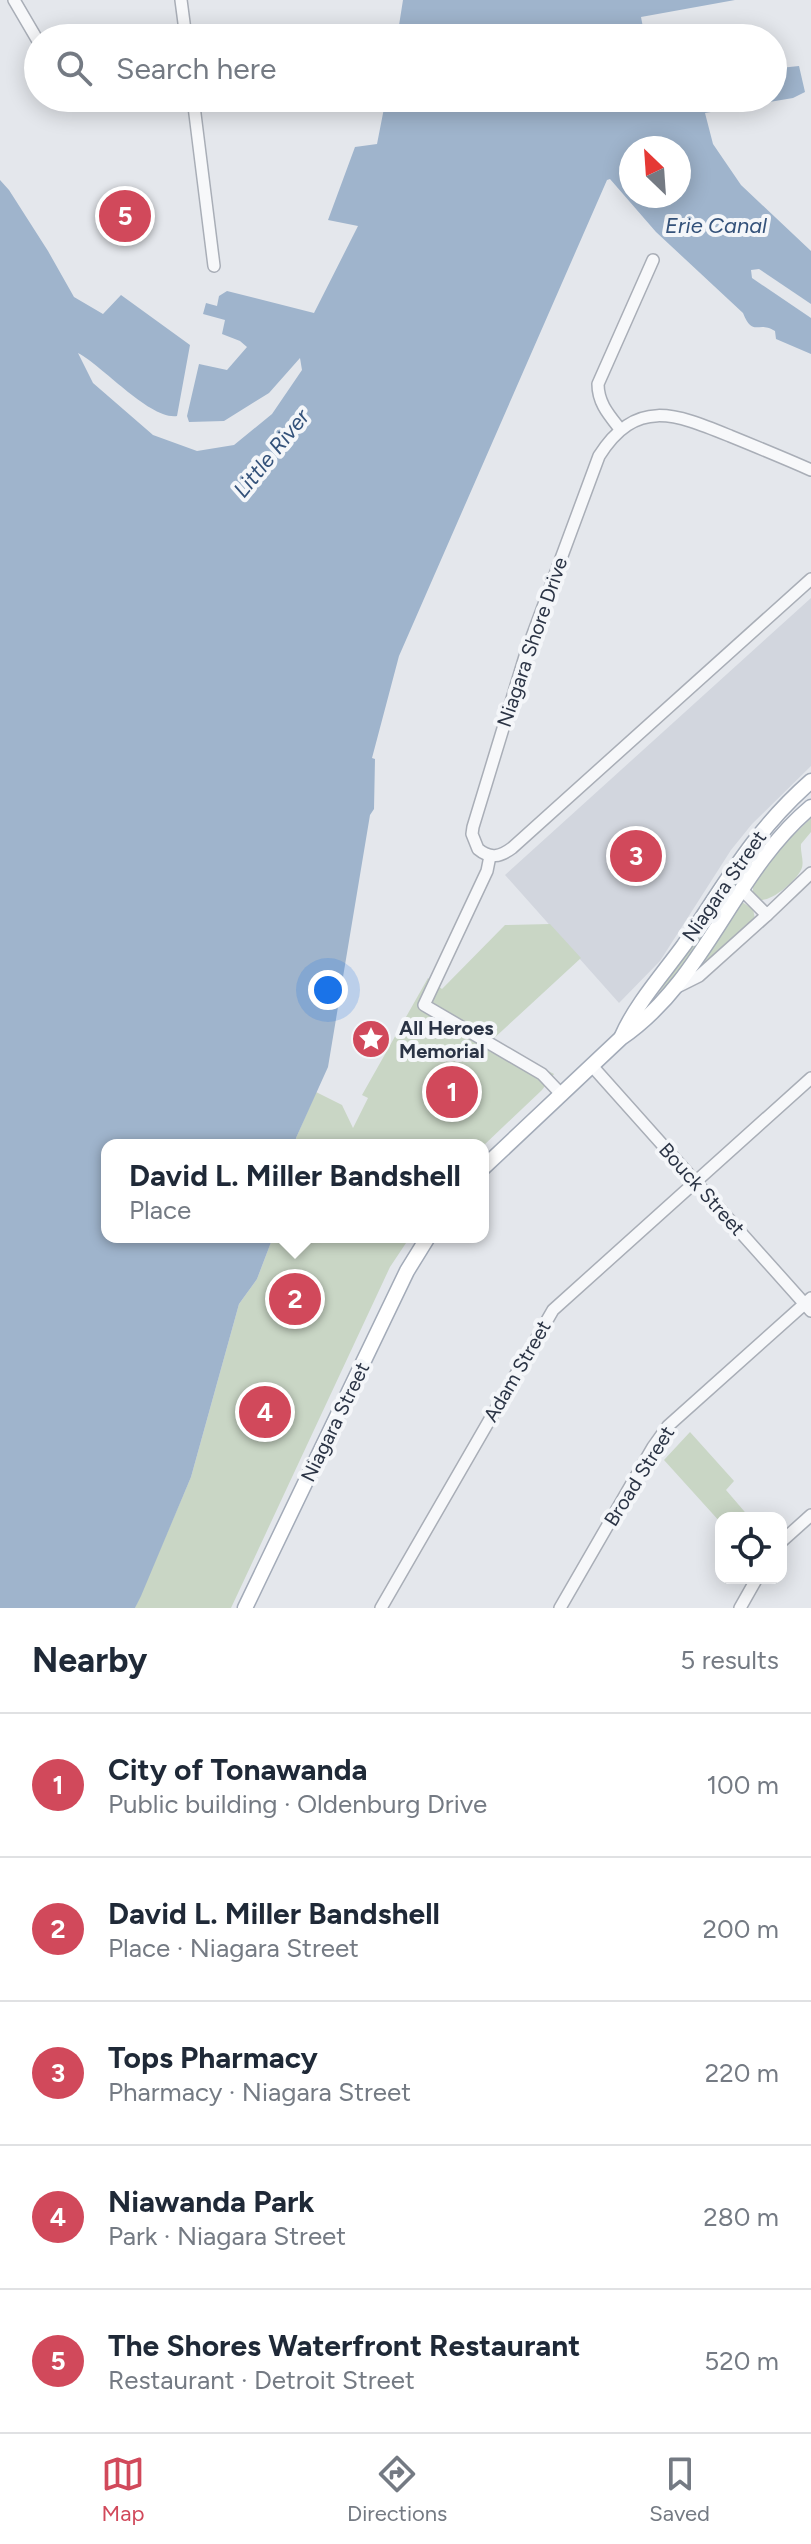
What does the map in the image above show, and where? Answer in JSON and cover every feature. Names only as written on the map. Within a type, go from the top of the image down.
[{"type":"main road","name":"Niagara Street","points":[[621,1038],[629,1020],[662,977],[747,848],[767,824],[810,784]]},
{"type":"main road","name":"Niagara Street","points":[[489,1162],[621,1038],[640,1026],[679,986],[775,844],[811,807]]},
{"type":"main road","name":"Niagara Street","points":[[245,1608],[407,1271],[424,1243]]},
{"type":"street","points":[[14,0],[28,24]]},
{"type":"street","points":[[181,0],[184,24]]},
{"type":"street","points":[[195,112],[214,266]]},
{"type":"street","points":[[653,260],[598,384],[603,407],[620,429],[633,420],[648,416],[679,416],[811,470]]},
{"type":"street","name":"Niagara Shore Drive","points":[[490,856],[478,849],[472,834],[508,706],[599,456],[620,429]]},
{"type":"street","points":[[562,1095],[542,1074],[424,1005],[487,871],[490,856],[503,854],[512,848],[811,579]]},
{"type":"street","name":"Niagara Street","points":[[679,986],[699,976],[811,873]]},
{"type":"street","name":"Niagara Street","points":[[742,890],[767,915]]},
{"type":"street","name":"Bouck Street","points":[[593,1067],[809,1304]]},
{"type":"street","name":"Adam Street","points":[[381,1608],[553,1310],[811,1078]]},
{"type":"street","name":"Broad Street","points":[[560,1608],[668,1426],[809,1304]]},
{"type":"street","points":[[787,1537],[811,1515]]},
{"type":"street","points":[[740,1608],[754,1584]]},
{"type":"shaded area","points":[[811,598],[811,766],[752,824],[731,850],[660,961],[619,1003],[505,875]]},
{"type":"green space","points":[[811,818],[811,832],[801,844],[801,870],[783,890],[760,900],[753,892],[753,885],[783,845]]},
{"type":"green space","points":[[739,870],[743,873],[738,884],[689,960],[660,996],[658,994]]},
{"type":"green space","points":[[742,902],[753,909],[755,919],[700,967]]},
{"type":"green space","points":[[550,924],[581,958],[491,1041],[554,1074],[542,1090],[489,1140],[296,1139],[316,1092],[342,1105],[353,1128],[368,1098],[362,1095],[428,978],[442,989],[505,925]]},
{"type":"green space","points":[[271,1243],[406,1243],[390,1267],[231,1608],[135,1608],[191,1477],[239,1304],[257,1279]]},
{"type":"green space","points":[[690,1432],[734,1481],[726,1490],[745,1512],[715,1512],[715,1516],[664,1460]]},
{"type":"water","points":[[403,0],[735,0],[641,17],[642,24],[399,24]]},
{"type":"water","points":[[799,66],[805,92],[787,99],[787,67]]},
{"type":"water","points":[[383,112],[711,112],[705,113],[713,144],[741,185],[811,251],[811,354],[776,339],[775,331],[769,328],[750,325],[743,313],[656,232],[635,208],[691,208],[691,136],[619,136],[619,189],[610,179],[607,180],[399,656],[372,758],[375,759],[374,809],[370,815],[328,1067],[296,1139],[101,1139],[101,1243],[271,1243],[257,1279],[239,1304],[191,1477],[141,1596],[135,1608],[0,1608],[0,180],[48,251],[74,297],[103,314],[121,295],[190,345],[177,416],[154,410],[78,353],[93,383],[153,435],[197,451],[234,445],[272,414],[302,370],[300,358],[269,393],[224,421],[189,422],[187,416],[199,364],[227,370],[247,347],[222,334],[225,320],[203,314],[206,303],[217,306],[219,296],[227,291],[314,313],[358,226],[328,220],[355,147],[377,144]]},
{"type":"pier","points":[[759,269],[811,304],[811,318],[752,278],[751,270]]},
{"type":"place","name":"The Shores Waterfront Restaurant","points":[[125,216]]},
{"type":"place","name":"Tops Pharmacy","points":[[636,856]]},
{"type":"place","name":"All Heroes Memorial","points":[[371,1039]]},
{"type":"place","name":"City of Tonawanda","points":[[452,1092]]},
{"type":"place","name":"David L. Miller Bandshell","points":[[295,1299]]},
{"type":"place","name":"Niawanda Park","points":[[265,1412]]},
{"type":"water label","name":"Erie Canal","points":[[716,225]]},
{"type":"water label","name":"Little River","points":[[271,453]]}]
